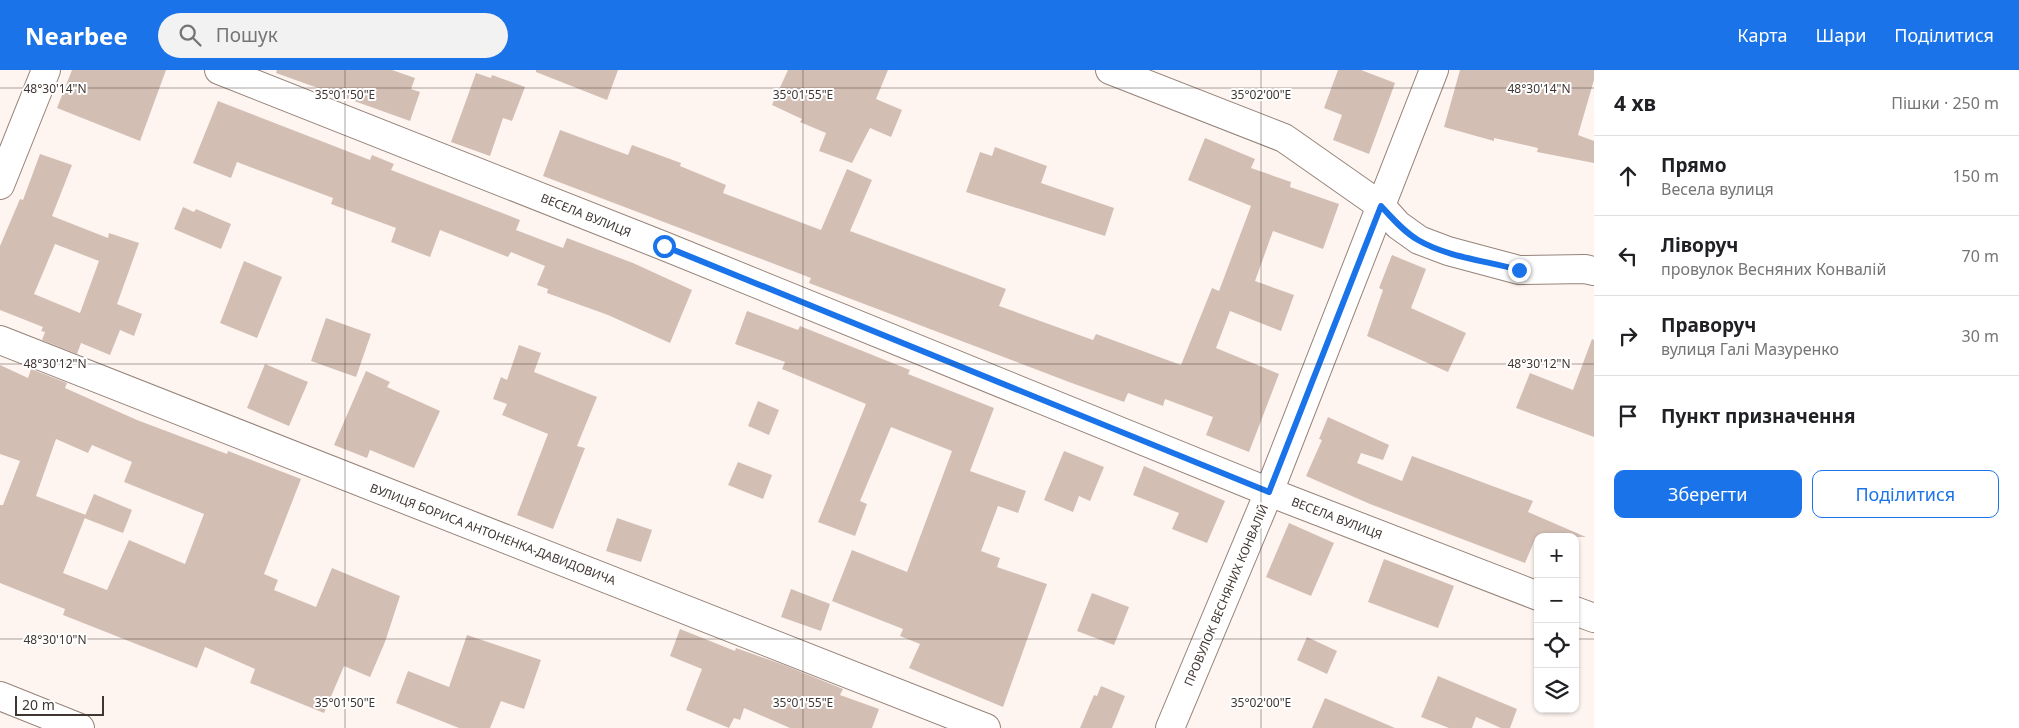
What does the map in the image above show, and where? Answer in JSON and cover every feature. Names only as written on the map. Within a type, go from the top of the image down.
[{"type":"street","points":[[0,185],[46,70]]},
{"type":"street","name":"ВЕСЕЛА ВУЛИЦЯ","points":[[219,70],[664,246],[1269,492],[1534,594]]},
{"type":"street","points":[[1110,70],[1284,138],[1381,206],[1398,225],[1419,240],[1448,251],[1519,270],[1585,269],[1594,271]]},
{"type":"street","name":"ПРОВУЛОК ВЕСНЯНИХ КОНВАЛІЙ","points":[[1170,728],[1269,492],[1434,70]]},
{"type":"street","name":"ВУЛИЦЯ БОРИСА АНТОНЕНКА-ДАВИДОВИЧА","points":[[0,340],[986,728]]},
{"type":"street","points":[[1579,612],[1594,618]]},
{"type":"street","points":[[0,696],[80,728]]},
{"type":"building","points":[[72,70],[166,70],[140,141],[57,108]]},
{"type":"building","points":[[277,70],[392,70],[415,78],[411,89],[420,92],[410,121],[276,73]]},
{"type":"building","points":[[536,70],[618,70],[607,100],[536,72]]},
{"type":"building","points":[[788,70],[888,70],[876,99],[902,110],[891,137],[870,128],[852,163],[819,151],[826,133],[800,122],[802,119],[772,105]]},
{"type":"building","points":[[1338,70],[1361,70],[1395,83],[1369,154],[1333,140],[1342,115],[1324,108]]},
{"type":"building","points":[[1460,70],[1594,70],[1594,80],[1578,135],[1594,141],[1594,163],[1537,152],[1538,148],[1494,138],[1494,141],[1444,127]]},
{"type":"building","points":[[476,73],[491,78],[492,75],[525,87],[512,121],[503,118],[490,156],[451,142]]},
{"type":"building","points":[[218,101],[370,160],[372,155],[394,164],[391,170],[520,220],[516,230],[563,248],[567,238],[633,263],[692,290],[670,343],[608,315],[547,293],[548,289],[537,285],[545,266],[511,252],[508,257],[440,230],[430,257],[391,242],[396,228],[331,204],[333,198],[237,162],[231,178],[193,163]]},
{"type":"building","points":[[560,130],[628,155],[632,145],[681,163],[680,166],[726,185],[723,193],[821,230],[847,169],[872,180],[850,231],[1006,289],[999,306],[1093,340],[1096,334],[1181,365],[1212,288],[1219,291],[1251,206],[1188,180],[1205,138],[1255,159],[1251,168],[1291,182],[1290,187],[1339,204],[1323,249],[1273,231],[1255,281],[1294,295],[1281,331],[1230,311],[1216,348],[1279,374],[1249,452],[1206,435],[1213,417],[1165,399],[1163,406],[1128,393],[1124,402],[809,283],[811,278],[543,176]]},
{"type":"building","points":[[995,147],[1047,166],[1041,183],[1114,208],[1105,236],[966,192],[980,152],[992,156]]},
{"type":"building","points":[[40,154],[72,165],[52,216],[108,238],[109,233],[139,243],[117,304],[142,314],[134,336],[120,330],[110,355],[81,343],[77,354],[42,340],[45,332],[41,331],[43,327],[0,310],[0,246],[20,199],[23,200]],"holes":[[[55,244],[99,261],[80,313],[34,294]]]},
{"type":"building","points":[[183,207],[194,212],[196,209],[231,224],[221,249],[174,229]]},
{"type":"building","points":[[1392,255],[1426,269],[1411,308],[1466,333],[1448,372],[1367,336],[1383,290],[1379,288]]},
{"type":"building","points":[[244,261],[282,277],[257,338],[220,323]]},
{"type":"building","points":[[747,311],[798,330],[800,326],[910,370],[908,374],[994,408],[970,471],[1026,491],[1018,513],[998,506],[981,551],[1000,558],[997,567],[1047,584],[1003,707],[909,668],[920,644],[900,636],[903,629],[832,601],[852,550],[907,572],[952,451],[891,427],[860,501],[867,504],[855,536],[818,522],[866,404],[782,369],[785,362],[735,344]]},
{"type":"building","points":[[326,318],[371,334],[356,377],[311,361]]},
{"type":"building","points":[[1592,339],[1594,340],[1594,437],[1516,408],[1530,373],[1573,390]]},
{"type":"building","points":[[519,345],[541,353],[534,372],[597,397],[577,446],[585,448],[553,529],[517,515],[548,434],[502,415],[507,404],[493,399],[501,377],[507,380]]},
{"type":"building","points":[[265,364],[308,382],[289,426],[247,408]]},
{"type":"building","points":[[0,365],[28,378],[31,369],[67,383],[65,388],[137,420],[227,454],[228,451],[301,479],[264,574],[278,580],[274,590],[316,607],[332,568],[400,596],[385,642],[370,677],[344,666],[324,713],[250,683],[255,669],[205,647],[197,668],[63,615],[65,609],[0,583],[0,505],[3,505],[20,461],[0,454]],"holes":[[[56,439],[88,453],[92,445],[132,462],[124,482],[204,514],[185,564],[129,540],[107,590],[63,573],[86,515],[36,496]]]},
{"type":"building","points":[[366,371],[390,382],[387,387],[440,411],[414,468],[370,450],[367,458],[334,445]]},
{"type":"building","points":[[758,401],[779,410],[769,435],[748,426]]},
{"type":"building","points":[[1328,417],[1389,445],[1383,460],[1361,453],[1357,463],[1402,481],[1412,456],[1533,501],[1528,512],[1577,533],[1534,533],[1534,542],[1525,563],[1370,504],[1306,476],[1322,440],[1319,439]]},
{"type":"building","points":[[1064,451],[1104,467],[1090,501],[1079,496],[1073,512],[1044,500]]},
{"type":"building","points":[[738,462],[772,475],[763,499],[728,485]]},
{"type":"building","points":[[1144,466],[1225,501],[1207,543],[1172,529],[1179,513],[1133,495]]},
{"type":"building","points":[[94,494],[132,510],[123,533],[84,518]]},
{"type":"building","points":[[617,518],[652,530],[641,562],[606,551]]},
{"type":"building","points":[[1289,523],[1334,543],[1311,596],[1266,577]]},
{"type":"building","points":[[1384,559],[1454,586],[1438,628],[1368,602]]},
{"type":"building","points":[[791,589],[830,604],[821,631],[781,617]]},
{"type":"building","points":[[1092,593],[1129,607],[1114,645],[1077,631]]},
{"type":"building","points":[[680,629],[735,651],[736,648],[784,665],[843,689],[840,695],[879,709],[872,728],[790,728],[744,708],[740,720],[734,718],[729,728],[686,710],[702,669],[670,656]]},
{"type":"building","points":[[467,635],[541,660],[524,709],[501,701],[490,728],[459,728],[396,703],[408,671],[449,687]]},
{"type":"building","points":[[1307,637],[1337,651],[1327,674],[1297,660]]},
{"type":"building","points":[[1438,676],[1517,709],[1510,728],[1501,728],[1476,717],[1472,728],[1449,728],[1421,717]]},
{"type":"building","points":[[1101,686],[1125,696],[1112,728],[1080,728],[1094,695],[1097,696]]},
{"type":"building","points":[[1325,698],[1395,728],[1312,728]]},
{"type":"route","points":[[664,246],[1269,492],[1381,206],[1398,225],[1419,240],[1448,251],[1519,270]]}]
